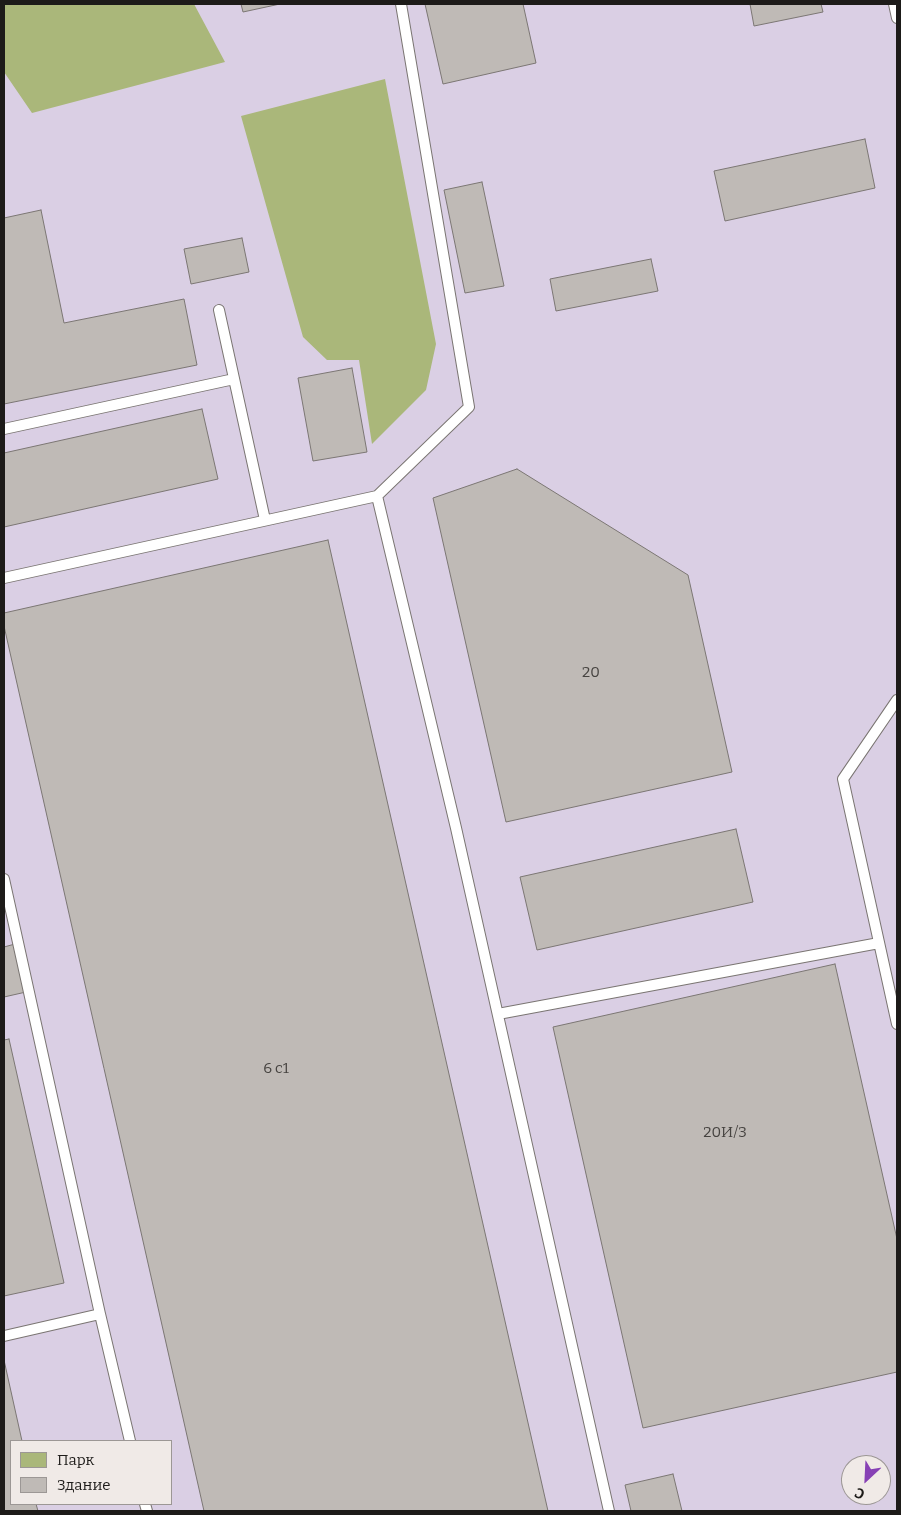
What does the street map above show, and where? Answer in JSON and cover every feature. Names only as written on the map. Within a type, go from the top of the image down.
[{"type":"lane","points":[[4,578],[377,496],[469,407],[401,4]]},
{"type":"lane","points":[[894,4],[897,18]]},
{"type":"lane","points":[[219,310],[266,520]]},
{"type":"lane","points":[[4,429],[234,379]]},
{"type":"lane","points":[[377,496],[498,1014],[609,1511]]},
{"type":"lane","points":[[897,700],[843,779],[897,1024]]},
{"type":"lane","points":[[4,879],[130,1440]]},
{"type":"lane","points":[[498,1014],[879,943]]},
{"type":"lane","points":[[4,1336],[100,1314]]},
{"type":"shaded area","points":[[4,4],[897,4],[897,1511],[4,1511]]},
{"type":"green space","points":[[4,4],[194,4],[225,62],[32,113],[4,72]]},
{"type":"green space","points":[[385,79],[436,344],[426,390],[372,444],[359,360],[327,360],[303,337],[241,116]]},
{"type":"building","points":[[241,4],[280,4],[243,12]]},
{"type":"building","points":[[425,4],[523,4],[536,63],[443,84]]},
{"type":"building","points":[[750,4],[821,4],[823,12],[754,26]]},
{"type":"building","points":[[865,139],[875,188],[725,221],[714,171]]},
{"type":"building","points":[[482,182],[504,286],[465,293],[444,190]]},
{"type":"building","points":[[41,210],[64,323],[184,299],[197,365],[4,404],[4,218]]},
{"type":"building","points":[[242,238],[249,272],[191,284],[184,249]]},
{"type":"building","points":[[651,259],[658,291],[556,311],[550,279]]},
{"type":"building","points":[[352,368],[367,452],[313,461],[298,378]]},
{"type":"building","points":[[202,409],[218,479],[4,527],[4,453]]},
{"type":"building","points":[[517,469],[688,575],[732,772],[506,822],[433,498]]},
{"type":"building","points":[[328,540],[548,1511],[204,1511],[4,626],[4,613]]},
{"type":"building","points":[[736,829],[753,902],[537,950],[520,877]]},
{"type":"building","points":[[15,944],[26,992],[4,997],[4,947]]},
{"type":"building","points":[[835,964],[897,1239],[897,1372],[643,1428],[553,1027]]},
{"type":"building","points":[[9,1039],[64,1283],[4,1296],[4,1040]]},
{"type":"building","points":[[4,1360],[22,1440],[10,1440],[10,1505],[36,1505],[38,1511],[4,1511]]},
{"type":"building","points":[[673,1474],[682,1511],[631,1511],[625,1485]]}]
